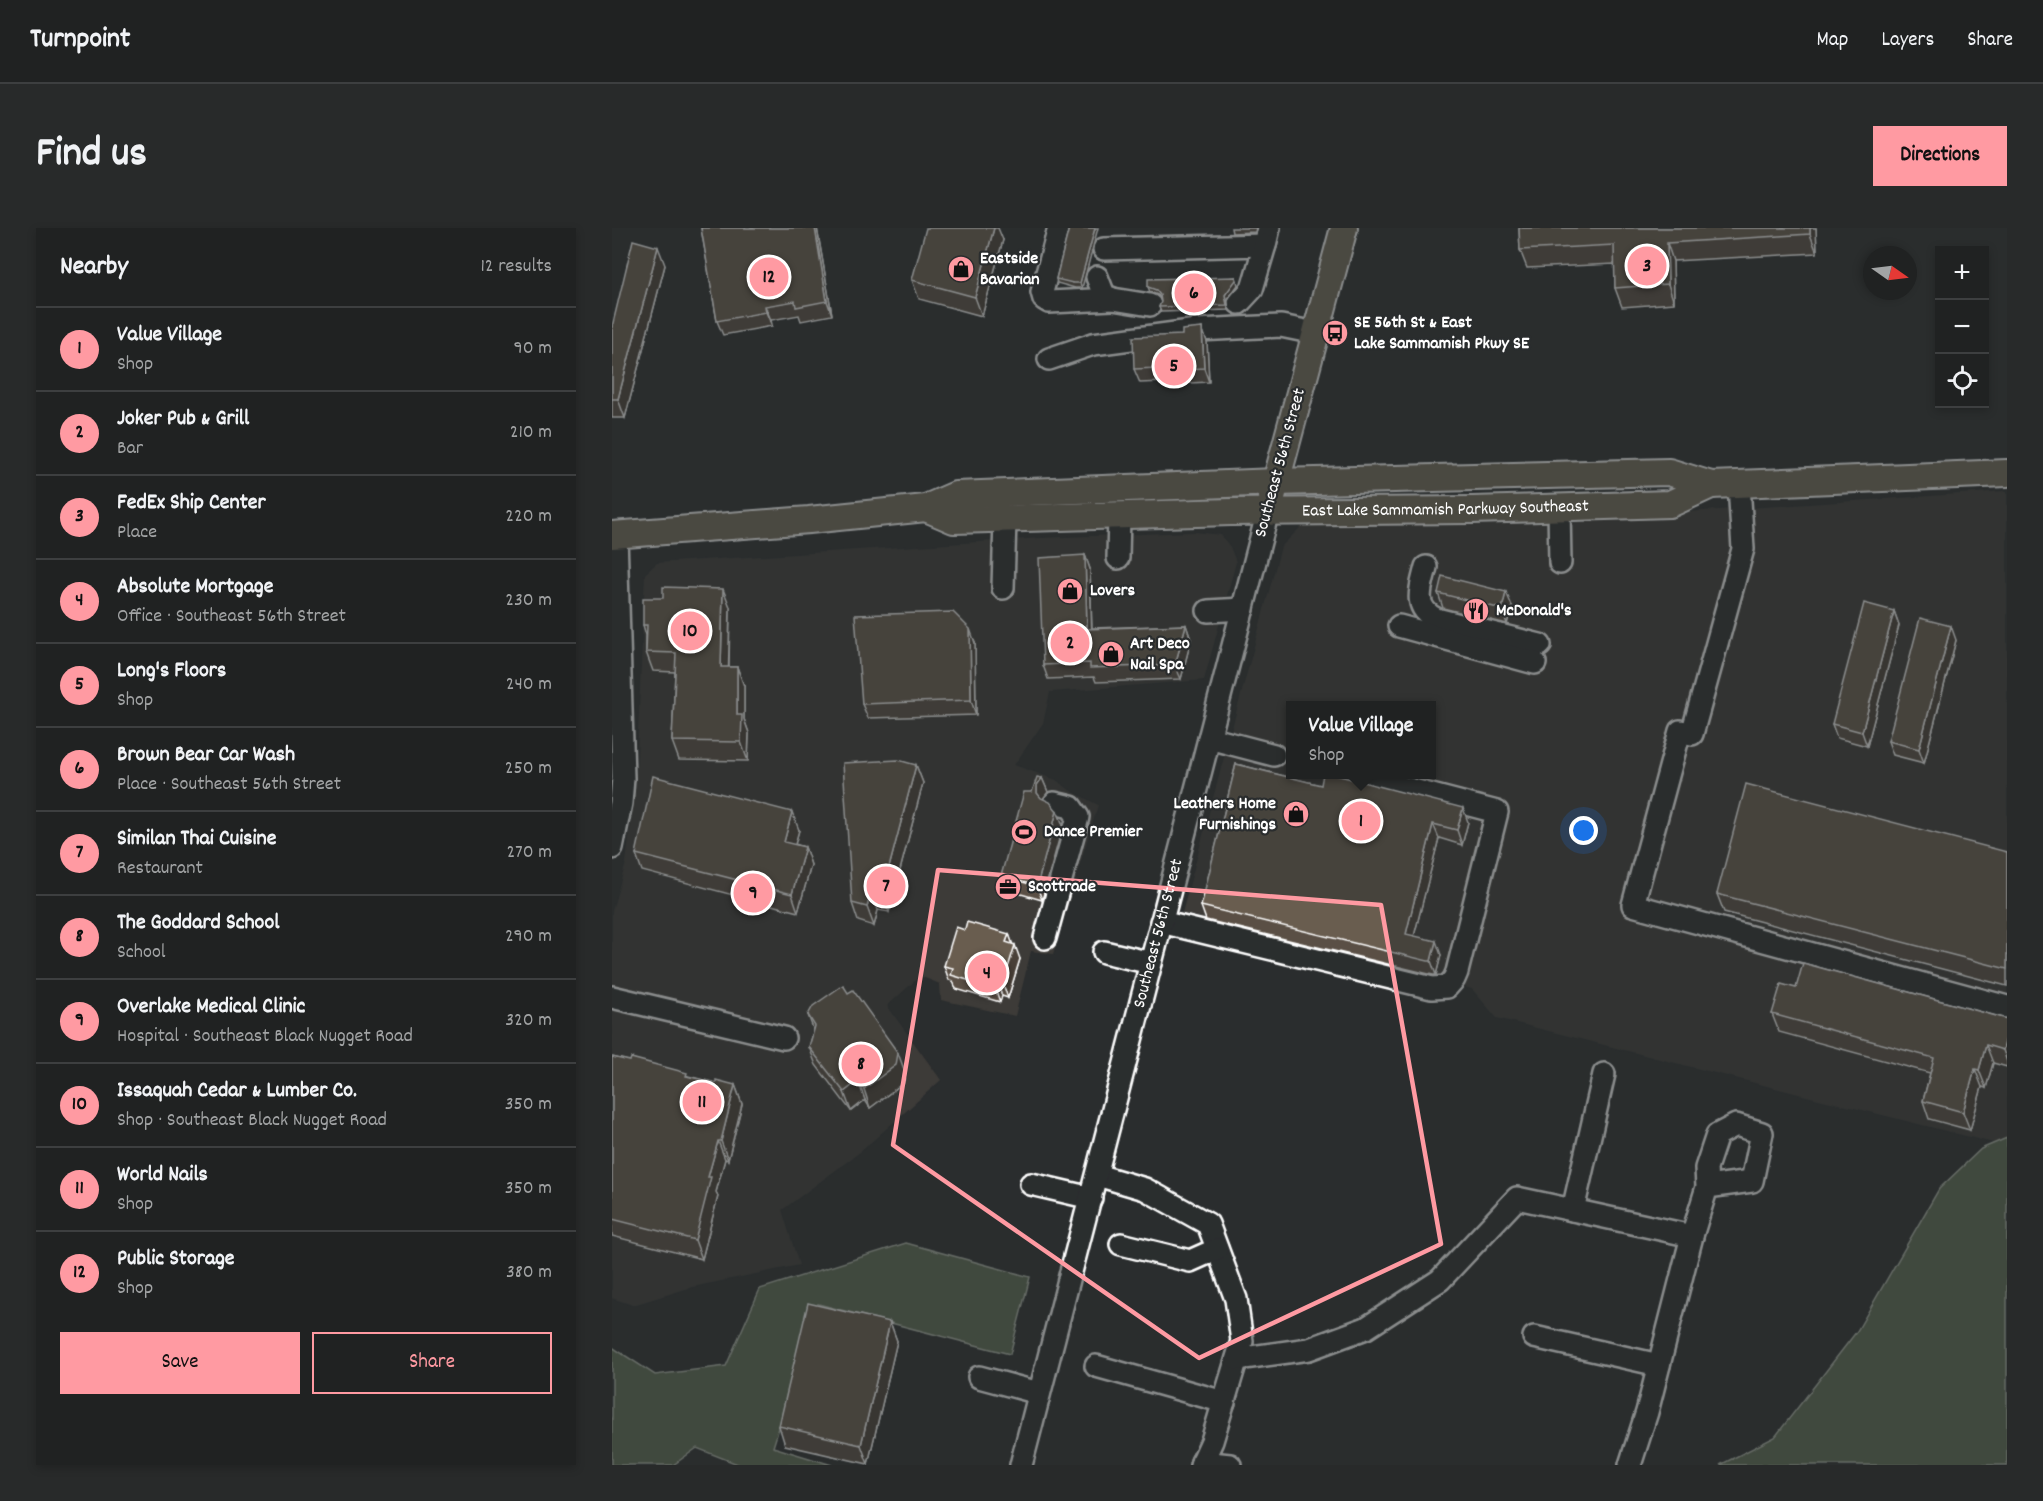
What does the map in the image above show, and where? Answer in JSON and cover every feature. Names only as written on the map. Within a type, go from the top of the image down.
[{"type":"main road","name":"Southeast 56th Street","points":[[1268,511],[1344,228]]},
{"type":"main road","name":"East Lake Sammamish Parkway Southeast","points":[[614,535],[809,520],[926,508],[956,495],[1275,482],[1669,472],[1702,482],[1739,484],[2007,473]]},
{"type":"main road","name":"East Lake Sammamish Parkway Southeast","points":[[926,508],[954,520],[1268,511],[1559,508],[1670,504],[1702,482]]},
{"type":"street","points":[[1059,228],[1042,292],[1049,303],[1113,299],[1150,305]]},
{"type":"street","points":[[1104,249],[1216,237],[1267,236],[1252,289],[1239,303]]},
{"type":"street","points":[[1097,277],[1099,288],[1104,295],[1113,299]]},
{"type":"street","points":[[1049,359],[1093,344],[1198,330],[1281,326],[1316,333]]},
{"type":"street","points":[[1739,484],[1743,549],[1692,734],[1680,731],[1633,905],[2007,1007]]},
{"type":"street","points":[[1559,508],[1560,563]]},
{"type":"street","name":"Southeast 56th Street","points":[[1021,1465],[1268,511]]},
{"type":"street","points":[[1118,558],[1119,515]]},
{"type":"street","points":[[1003,588],[1005,519]]},
{"type":"street","points":[[612,848],[624,778],[614,535]]},
{"type":"street","points":[[1399,626],[1538,654],[1428,615],[1422,609],[1420,601],[1426,567]]},
{"type":"street","points":[[1208,611],[1243,609]]},
{"type":"street","points":[[1209,738],[1274,755]]},
{"type":"street","points":[[1161,922],[1437,989],[1447,987],[1457,972],[1497,812],[1370,779]]},
{"type":"street","points":[[1045,938],[1078,817],[1071,807],[1054,803]]},
{"type":"street","points":[[1104,952],[1151,963]]},
{"type":"street","points":[[612,997],[784,1038]]},
{"type":"street","points":[[1573,1210],[1605,1074]]},
{"type":"street","points":[[1097,1175],[1145,1189],[1208,1224],[1236,1299],[1242,1341],[1212,1441],[1201,1464],[1230,1465]]},
{"type":"street","points":[[1031,1185],[1091,1198]]},
{"type":"street","points":[[1630,1465],[1647,1412],[1692,1236],[1707,1187]]},
{"type":"street","points":[[1237,1359],[1310,1349],[1366,1328],[1440,1280],[1517,1198],[1692,1236]]},
{"type":"street","points":[[1121,1244],[1190,1261],[1217,1249]]},
{"type":"street","points":[[1534,1337],[1659,1365]]},
{"type":"street","points":[[1096,1366],[1224,1402]]},
{"type":"street","points":[[979,1377],[1039,1393]]},
{"type":"highlighted area","points":[[938,870],[1381,905],[1441,1244],[1199,1358],[893,1145]]},
{"type":"shaded area","points":[[2007,491],[2007,1138],[1994,1143],[1497,1018],[1472,989],[1182,913],[1281,547],[1303,525],[1598,518]]},
{"type":"shaded area","points":[[1194,532],[1221,535],[1230,547],[1236,562],[1204,680],[1050,692],[1043,723],[1014,765],[1056,780],[1098,805],[1053,954],[1031,951],[1015,1016],[941,1000],[940,984],[920,976],[887,1006],[941,1080],[860,1152],[782,1210],[799,1265],[692,1287],[633,1305],[612,1298],[612,911],[626,863],[636,782],[645,574],[657,563],[1042,538]]},
{"type":"green space","points":[[2007,1138],[2007,1465],[1720,1465],[1775,1437],[1857,1331],[1939,1189],[1981,1149]]},
{"type":"green space","points":[[906,1243],[1030,1277],[1010,1354],[818,1304],[773,1447],[832,1465],[740,1465],[697,1448],[673,1465],[612,1465],[612,1347],[655,1375],[726,1366],[760,1289]]},
{"type":"building","points":[[701,228],[815,228],[827,301],[796,307],[795,301],[765,306],[766,312],[717,321]]},
{"type":"building","name":"Eastside Bavarian","points":[[926,228],[994,228],[975,297],[912,280]]},
{"type":"building","points":[[1069,228],[1095,228],[1080,283],[1056,279]]},
{"type":"building","points":[[1519,228],[1810,228],[1810,234],[1667,243],[1668,284],[1615,288],[1614,245],[1520,250]]},
{"type":"building","points":[[633,240],[658,247],[618,399],[612,399],[612,327]]},
{"type":"building","points":[[1236,277],[1225,295],[1227,305],[1159,307],[1160,295],[1156,290],[1148,287],[1148,279]]},
{"type":"building","points":[[1202,328],[1204,368],[1134,369],[1133,337],[1182,335],[1182,330]]},
{"type":"building","points":[[1085,555],[1087,629],[1186,625],[1175,665],[1090,668],[1090,663],[1043,665],[1039,558]]},
{"type":"building","points":[[1442,576],[1506,592],[1502,609],[1438,593]]},
{"type":"building","points":[[663,587],[723,589],[721,667],[737,667],[737,715],[742,715],[741,742],[672,741],[676,653],[646,652],[647,625],[643,625],[643,598],[663,598]]},
{"type":"building","points":[[1864,603],[1894,611],[1862,732],[1832,724]]},
{"type":"building","points":[[953,612],[970,629],[971,700],[862,704],[855,615]]},
{"type":"building","points":[[1920,618],[1951,626],[1919,749],[1888,741]]},
{"type":"building","points":[[898,760],[916,765],[882,894],[871,891],[867,907],[852,903],[843,763]]},
{"type":"building","points":[[1236,764],[1286,776],[1286,779],[1297,779],[1321,785],[1322,779],[1351,779],[1463,808],[1457,830],[1433,824],[1406,934],[1436,941],[1431,961],[1201,906]]},
{"type":"building","points":[[653,776],[792,812],[784,842],[805,847],[792,894],[636,854]]},
{"type":"building","points":[[1037,777],[1042,778],[1037,785],[1037,793],[1041,798],[1050,802],[1057,811],[1037,886],[1001,876],[1024,792],[1032,792]]},
{"type":"building","points":[[1746,784],[2007,852],[2007,969],[1717,894]]},
{"type":"building","points":[[967,922],[1009,934],[1006,942],[1015,945],[1003,984],[997,982],[995,988],[951,975],[953,968],[944,966],[956,927],[965,930]]},
{"type":"building","points":[[1803,963],[2007,1019],[2007,1034],[2003,1050],[1986,1045],[1979,1070],[1975,1069],[1963,1112],[1923,1101],[1934,1058],[1772,1014],[1781,984],[1796,988]]},
{"type":"building","points":[[843,985],[848,993],[853,990],[898,1053],[896,1065],[864,1089],[858,1081],[844,1092],[809,1047],[815,1026],[808,1015],[813,1006]]},
{"type":"building","points":[[612,1057],[630,1061],[631,1058],[687,1073],[686,1076],[735,1085],[721,1141],[718,1141],[708,1177],[711,1177],[695,1240],[612,1219]]},
{"type":"building","points":[[808,1303],[890,1322],[861,1445],[779,1426]]},
{"type":"place","name":"FedEx Ship Center","points":[[1647,266]]},
{"type":"place","name":"Eastside Bavarian","points":[[961,269]]},
{"type":"place","name":"Public Storage","points":[[769,277]]},
{"type":"place","name":"Brown Bear Car Wash","points":[[1194,293]]},
{"type":"place","name":"SE 56th St & East Lake Sammamish Pkwy SE","points":[[1335,333]]},
{"type":"place","name":"Long's Floors","points":[[1174,366]]},
{"type":"place","name":"Lovers","points":[[1070,591]]},
{"type":"place","name":"McDonald's","points":[[1476,611]]},
{"type":"place","name":"Issaquah Cedar & Lumber Co.","points":[[690,631]]},
{"type":"place","name":"Joker Pub & Grill","points":[[1070,643]]},
{"type":"place","name":"Art Deco Nail Spa","points":[[1111,654]]},
{"type":"place","name":"Leathers Home Furnishings","points":[[1296,814]]},
{"type":"place","name":"Value Village","points":[[1361,821]]},
{"type":"place","name":"Dance Premier","points":[[1024,832]]},
{"type":"place","name":"Similan Thai Cuisine","points":[[886,886]]},
{"type":"place","name":"Scottrade","points":[[1008,887]]},
{"type":"place","name":"Overlake Medical Clinic","points":[[753,893]]},
{"type":"place","name":"Absolute Mortgage","points":[[987,973]]},
{"type":"place","name":"The Goddard School","points":[[861,1064]]},
{"type":"place","name":"World Nails","points":[[702,1102]]}]
